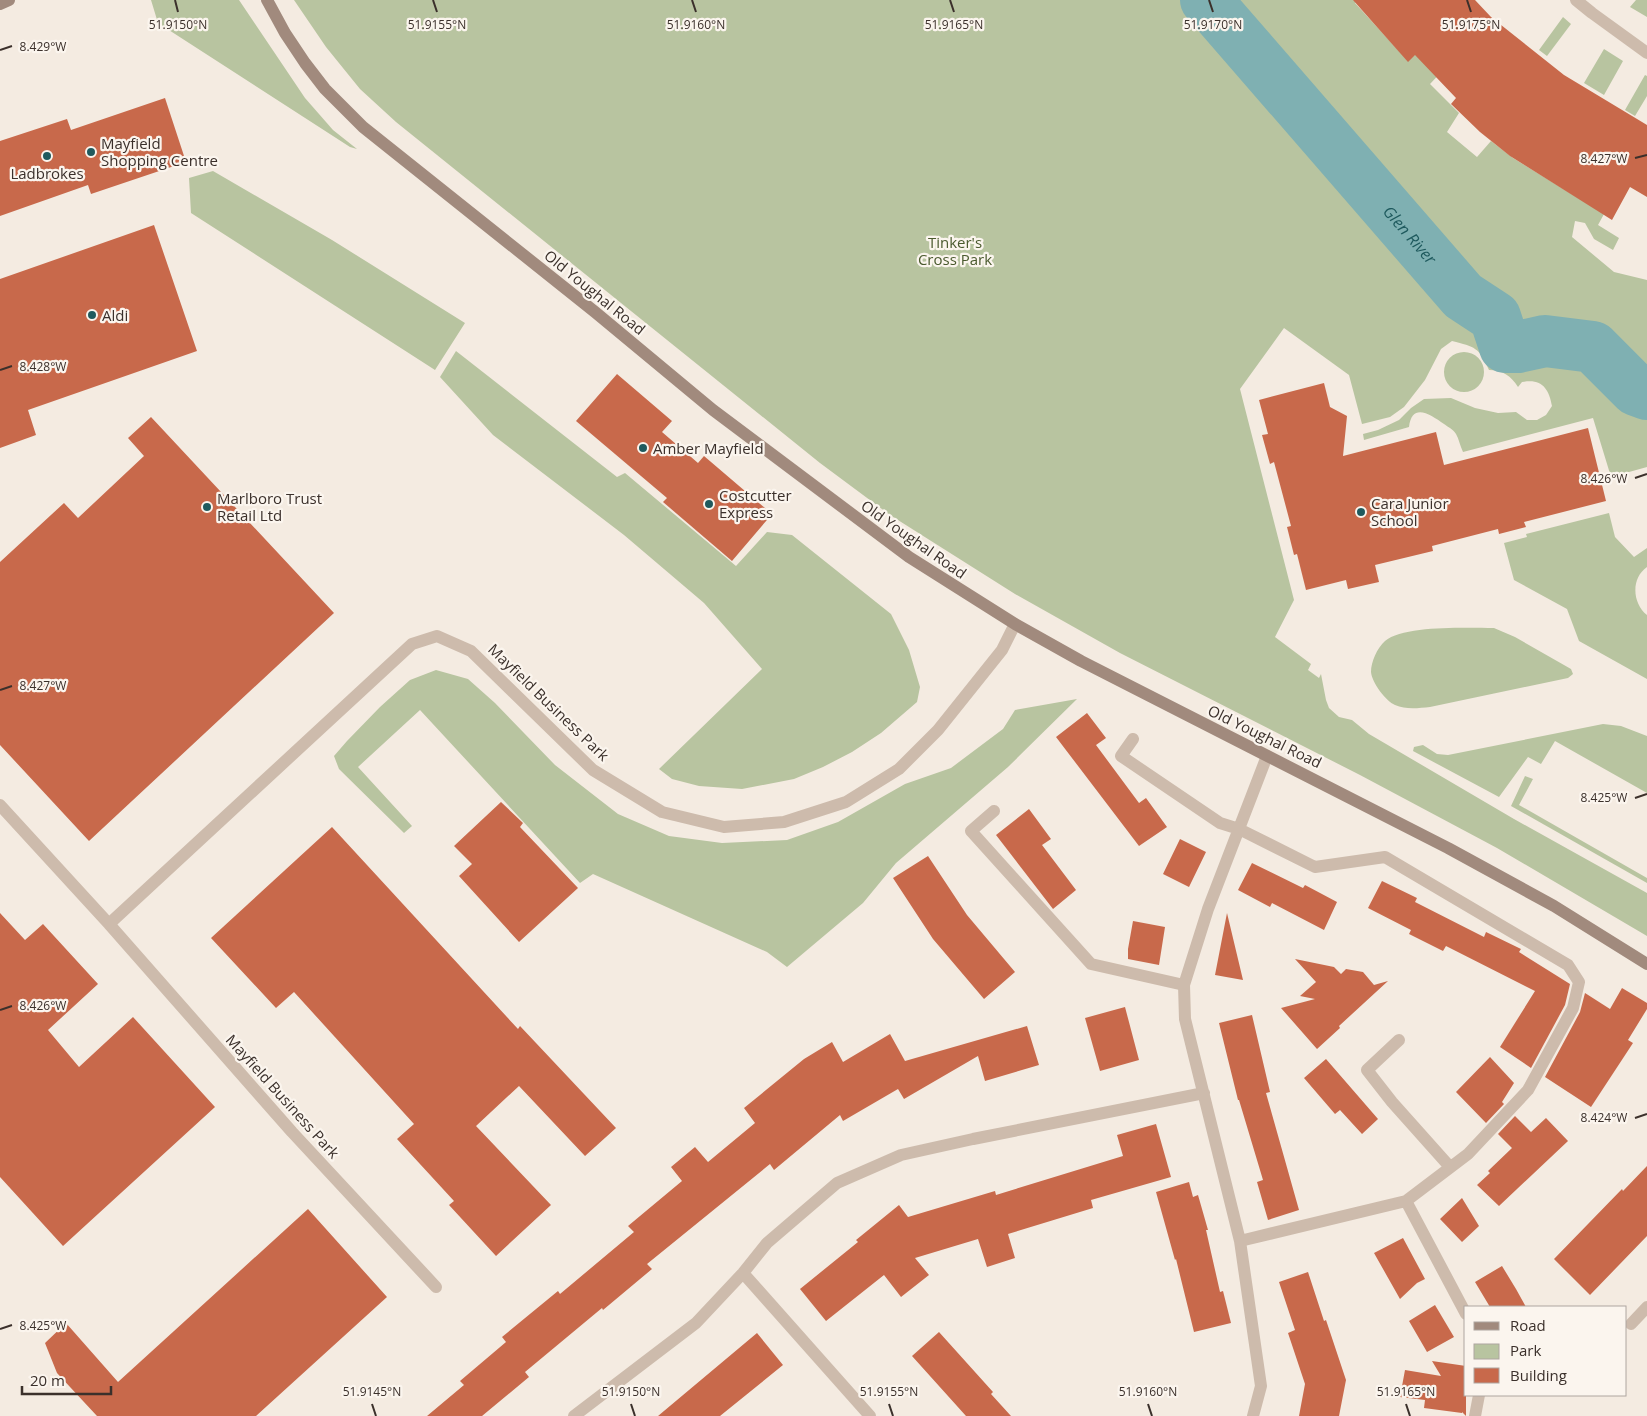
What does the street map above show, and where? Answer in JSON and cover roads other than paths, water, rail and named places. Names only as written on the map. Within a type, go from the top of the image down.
[{"type":"main road","points":[[0,4],[9,0]]},
{"type":"main road","name":"Old Youghal Road","points":[[267,0],[285,33],[305,63],[325,89],[363,127],[514,246],[713,410],[909,557],[1015,624],[1081,661],[1448,848],[1554,906],[1647,964]]},
{"type":"street","points":[[1576,0],[1647,53]]},
{"type":"street","name":"Mayfield Business Park","points":[[109,924],[412,644],[437,636],[471,651],[593,770],[662,812],[724,827],[784,822],[846,802],[899,769],[938,730],[1002,650],[1015,624]]},
{"type":"street","points":[[1133,739],[1121,756],[1220,823],[1239,828],[1315,867],[1385,857],[1568,965],[1579,982],[1573,1008],[1528,1090],[1468,1154],[1406,1201],[1240,1241]]},
{"type":"street","points":[[1253,1416],[1261,1386],[1240,1241],[1185,1019],[1184,985],[1208,909],[1267,756]]},
{"type":"street","name":"Mayfield Business Park","points":[[0,805],[109,924],[292,1132],[436,1288]]},
{"type":"street","points":[[994,811],[971,832],[1091,964],[1184,985]]},
{"type":"street","points":[[1399,1040],[1367,1070],[1392,1102],[1450,1167]]},
{"type":"street","points":[[574,1416],[696,1323],[743,1273],[767,1243],[837,1183],[901,1156],[973,1139],[1204,1093]]},
{"type":"street","points":[[1406,1201],[1464,1309]]},
{"type":"street","points":[[743,1273],[870,1416]]},
{"type":"street","points":[[1631,1324],[1647,1307]]},
{"type":"street","points":[[1475,1416],[1478,1396]]},
{"type":"waterway","name":"Glen River","points":[[1206,0],[1463,296],[1495,317],[1505,347],[1518,347],[1545,341],[1593,347],[1636,390],[1647,394]]},
{"type":"place","name":"Mayfield Shopping Centre","points":[[91,152]]},
{"type":"place","name":"Ladbrokes","points":[[47,156]]},
{"type":"place","name":"Aldi","points":[[92,315]]},
{"type":"place","name":"Amber Mayfield","points":[[643,448]]},
{"type":"place","name":"Costcutter Express","points":[[709,504]]},
{"type":"place","name":"Marlboro Trust Retail Ltd","points":[[207,507]]},
{"type":"place","name":"Cara Junior School","points":[[1361,512]]},
{"type":"park label","name":"Tinker's Cross Park","points":[[955,250]]}]
